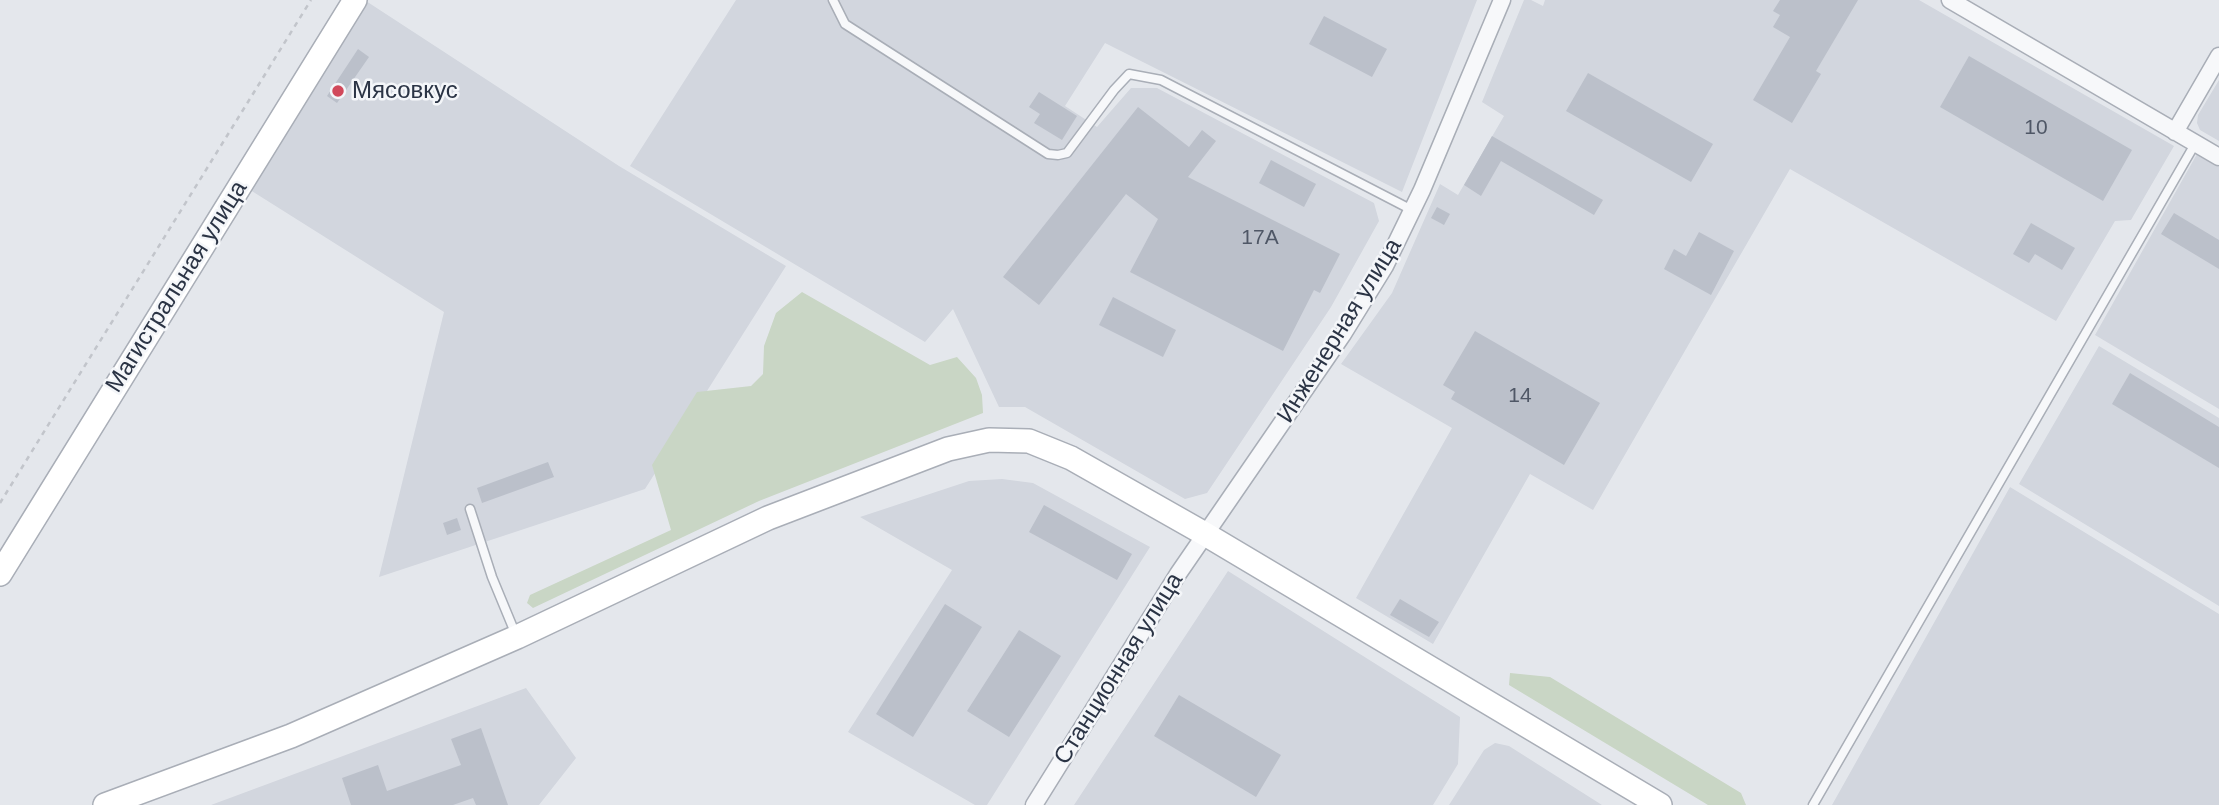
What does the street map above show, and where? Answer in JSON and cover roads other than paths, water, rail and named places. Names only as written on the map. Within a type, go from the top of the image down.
[{"type":"street","name":"Инженерная улица","points":[[1206,534],[1350,323],[1385,267],[1502,0]]},
{"type":"street","points":[[1950,0],[2219,157]]},
{"type":"street","name":"Магистральная улица","points":[[0,574],[352,1]]},
{"type":"street","points":[[2175,132],[2219,56]]},
{"type":"street","points":[[106,805],[291,736],[517,637],[768,518],[948,449],[989,440],[1029,441],[1072,458],[1206,534],[1660,805]]},
{"type":"street","name":"Станционная улица","points":[[1034,805],[1206,534]]},
{"type":"lane","points":[[833,0],[845,24],[1048,154],[1067,153],[1129,74],[1161,80],[1412,210]]},
{"type":"lane","points":[[1813,805],[2195,144]]},
{"type":"lane","points":[[470,509],[492,577],[517,637]]},
{"type":"place","name":"Мясовкус","points":[[338,91]]}]
